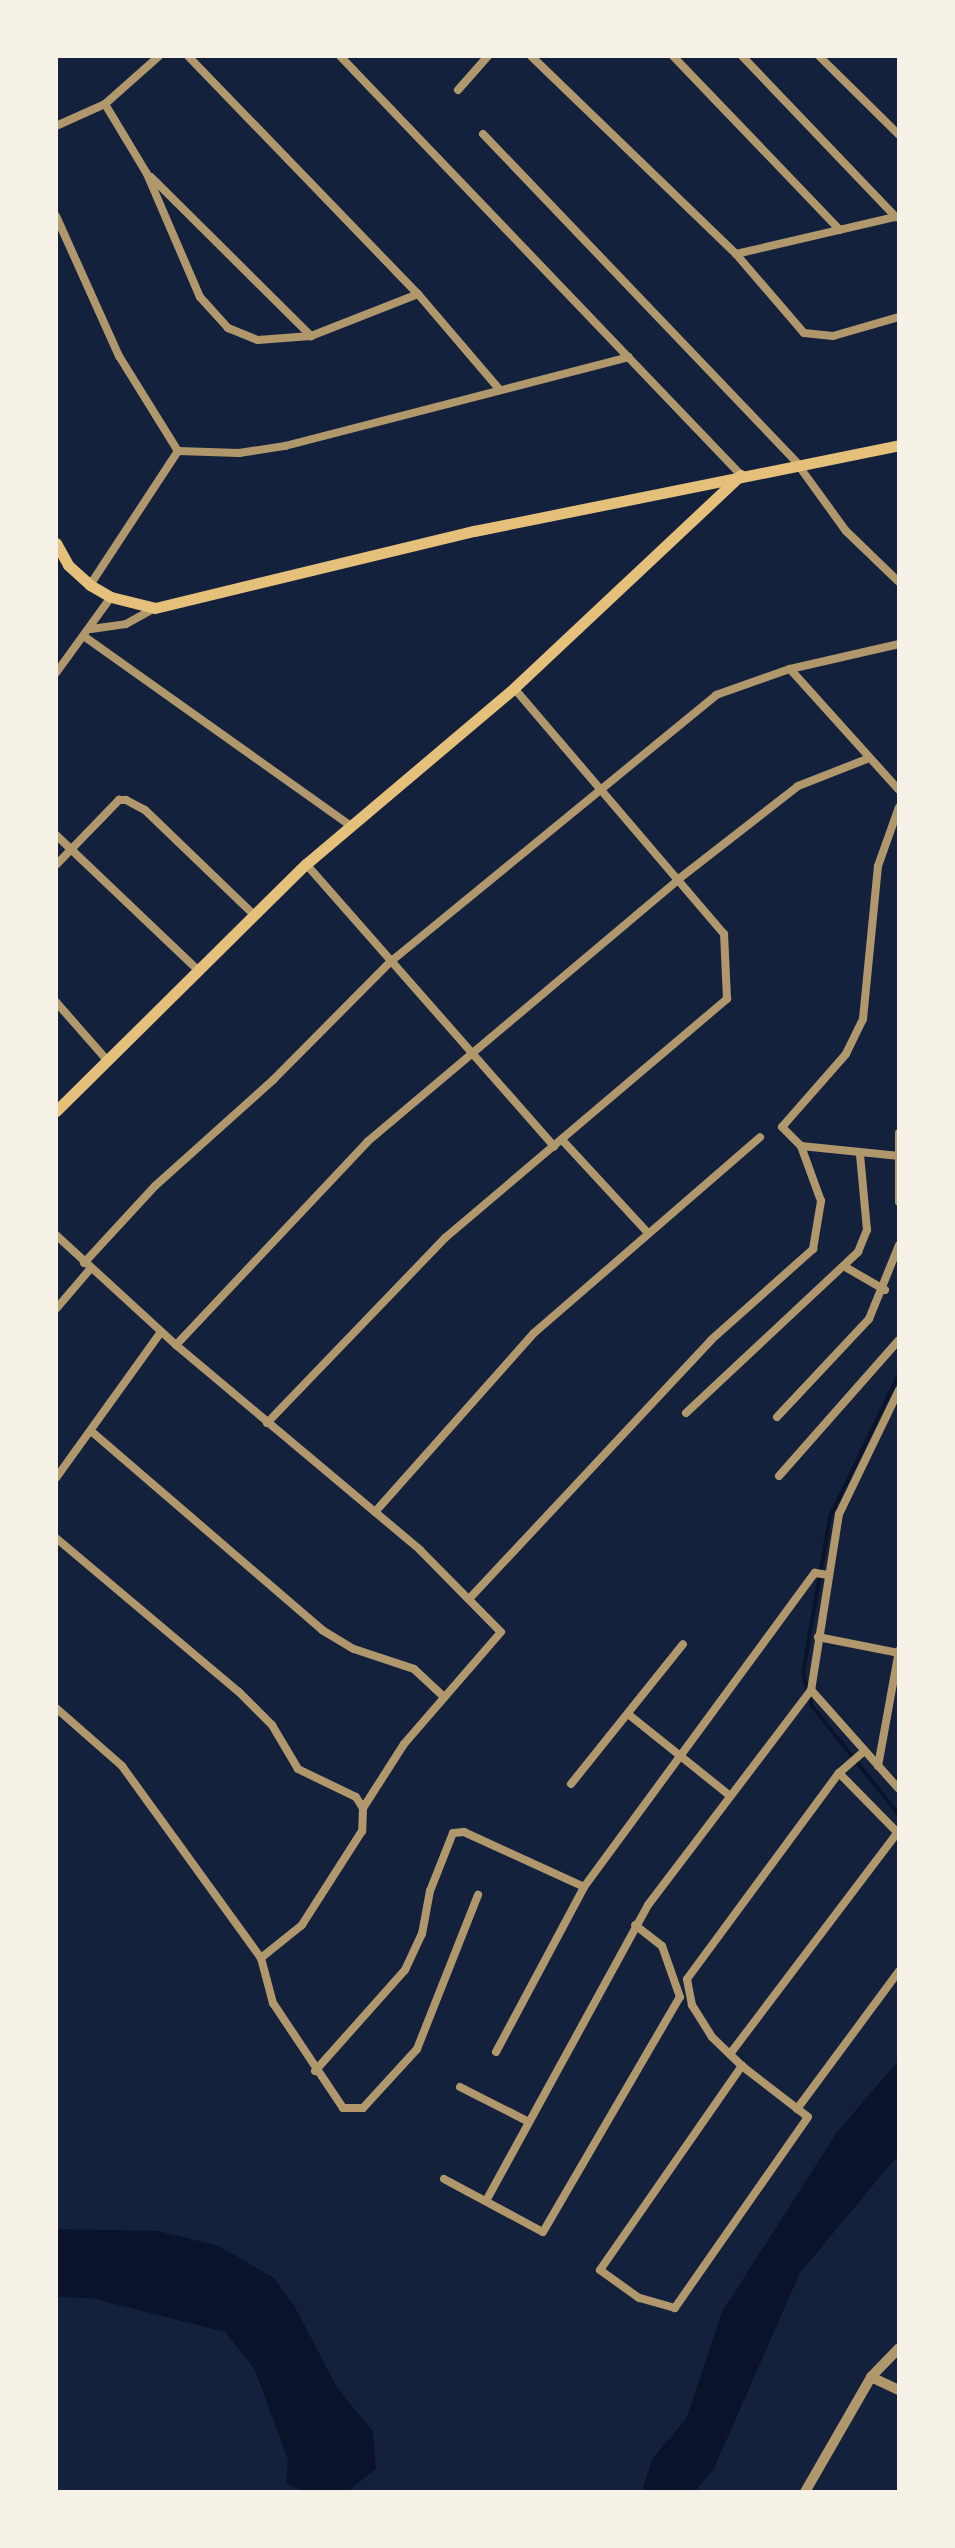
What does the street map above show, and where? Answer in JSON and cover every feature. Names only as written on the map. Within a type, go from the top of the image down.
[{"type":"main road","points":[[56,543],[68,565],[90,585],[111,597],[155,608],[474,531],[796,462],[899,445]]},
{"type":"main road","points":[[56,1111],[306,864],[514,688],[741,475]]},
{"type":"street","points":[[56,126],[105,104],[159,56]]},
{"type":"street","points":[[188,56],[418,294],[499,389]]},
{"type":"street","points":[[340,56],[741,475]]},
{"type":"street","points":[[458,90],[488,56]]},
{"type":"street","points":[[531,56],[736,254],[804,333],[833,336],[899,317]]},
{"type":"street","points":[[673,56],[840,230]]},
{"type":"street","points":[[742,56],[898,216]]},
{"type":"street","points":[[819,56],[899,135]]},
{"type":"street","points":[[105,104],[147,174],[213,317],[258,340],[311,336],[418,294]]},
{"type":"street","points":[[483,134],[796,462],[846,531],[899,582]]},
{"type":"street","points":[[147,174],[311,336]]},
{"type":"street","points":[[56,216],[119,356],[178,451]]},
{"type":"street","points":[[736,254],[898,216]]},
{"type":"street","points":[[178,451],[239,453],[285,446],[629,357]]},
{"type":"street","points":[[90,585],[178,451]]},
{"type":"street","points":[[56,673],[91,629],[111,597]]},
{"type":"street","points":[[91,629],[126,624],[155,608]]},
{"type":"street","points":[[85,637],[352,827]]},
{"type":"street","points":[[56,1309],[88,1265],[155,1186],[273,1080],[389,963],[716,695],[790,669],[899,644]]},
{"type":"street","points":[[790,669],[867,759],[899,790]]},
{"type":"street","points":[[267,1423],[388,1293],[727,999],[724,934],[680,878],[514,688]]},
{"type":"street","points":[[176,1345],[367,1142],[680,878],[798,786],[867,759]]},
{"type":"street","points":[[56,865],[119,800],[126,800],[145,810],[254,915]]},
{"type":"street","points":[[469,1599],[711,1340],[813,1249],[820,1232],[821,1201],[801,1146],[782,1127],[846,1054],[863,1019],[878,866],[899,807]]},
{"type":"street","points":[[56,835],[198,970]]},
{"type":"street","points":[[306,864],[389,963],[554,1146]]},
{"type":"street","points":[[56,1002],[106,1059]]},
{"type":"street","points":[[899,1133],[899,1202]]},
{"type":"street","points":[[375,1512],[534,1333],[760,1137]]},
{"type":"street","points":[[564,1142],[647,1232]]},
{"type":"street","points":[[801,1146],[898,1156]]},
{"type":"street","points":[[686,1413],[847,1268],[867,1230],[860,1154]]},
{"type":"street","points":[[56,1235],[161,1332],[375,1512],[501,1632],[404,1744],[363,1808],[362,1831],[302,1925],[261,1958]]},
{"type":"street","points":[[777,1417],[869,1319],[885,1290],[899,1245]]},
{"type":"street","points":[[847,1268],[885,1290]]},
{"type":"street","points":[[56,1478],[161,1332]]},
{"type":"street","points":[[779,1476],[899,1340]]},
{"type":"street","points":[[486,2201],[635,1925],[728,1794],[810,1691],[818,1637],[822,1573],[839,1514],[899,1390]]},
{"type":"street","points":[[91,1431],[322,1630],[354,1649],[414,1669],[447,1695]]},
{"type":"street","points":[[56,1538],[239,1692],[272,1725],[298,1769],[356,1797],[363,1808]]},
{"type":"street","points":[[496,2052],[584,1887],[678,1754],[822,1573]]},
{"type":"street","points":[[818,1637],[899,1652],[878,1766]]},
{"type":"street","points":[[571,1784],[683,1644]]},
{"type":"street","points":[[810,1691],[861,1754],[878,1766],[899,1789]]},
{"type":"street","points":[[56,1708],[122,1766],[261,1958],[273,2003],[334,2101],[353,2111],[400,2073],[444,1989],[478,1895]]},
{"type":"street","points":[[628,1714],[728,1794]]},
{"type":"street","points":[[742,2066],[600,2270],[639,2298],[675,2308],[808,2117],[742,2066],[712,2037],[692,2005],[687,1979],[839,1773],[848,1762],[861,1754]]},
{"type":"street","points":[[730,2054],[898,1833],[839,1773]]},
{"type":"street","points":[[315,2071],[405,1970],[422,1934],[430,1891],[453,1833],[464,1832],[584,1887]]},
{"type":"street","points":[[444,2179],[543,2232],[680,1997],[662,1946],[635,1925]]},
{"type":"street","points":[[797,2109],[899,1971]]},
{"type":"street","points":[[460,2087],[529,2122]]},
{"type":"street","points":[[805,2492],[871,2377],[899,2348]]},
{"type":"street","points":[[871,2377],[899,2390]]},
{"type":"water","points":[[899,2060],[899,2154],[800,2273],[714,2468],[695,2492],[642,2492],[652,2459],[686,2419],[722,2312],[837,2132]]},
{"type":"water","points":[[56,2229],[158,2231],[219,2246],[274,2278],[296,2309],[338,2389],[373,2431],[376,2469],[348,2491],[304,2492],[286,2483],[288,2460],[255,2370],[225,2332],[91,2298],[56,2297]]},
{"type":"waterway","points":[[899,1374],[830,1517],[803,1673],[812,1706],[899,1815]]}]
